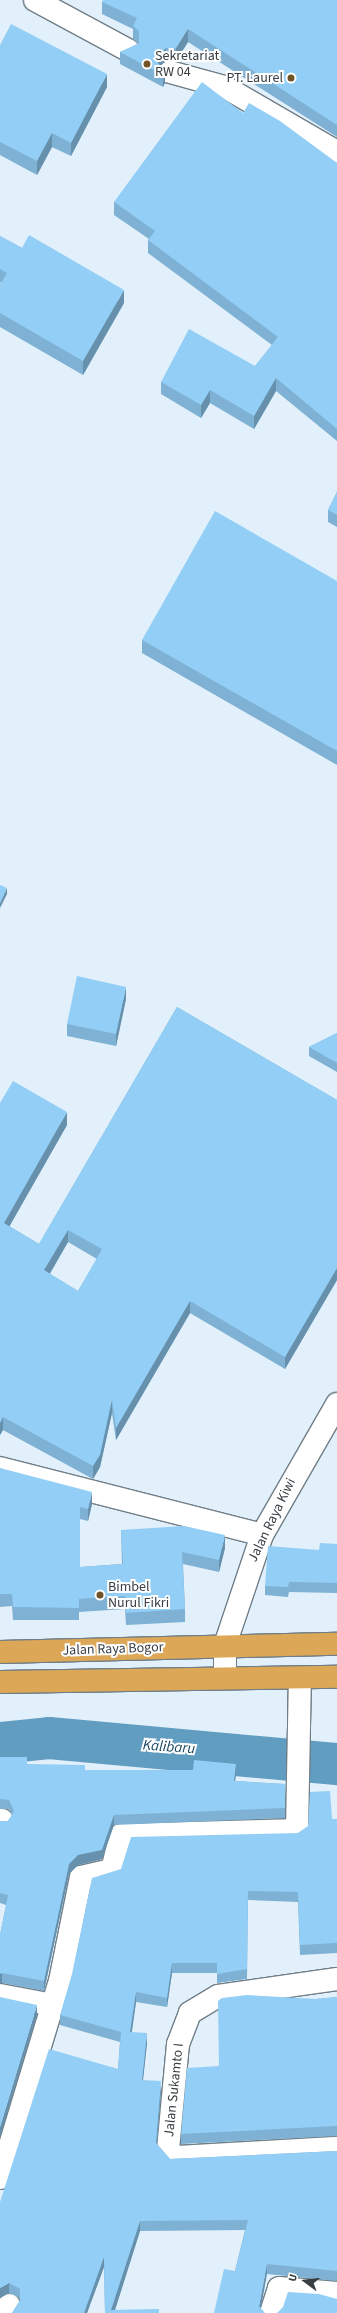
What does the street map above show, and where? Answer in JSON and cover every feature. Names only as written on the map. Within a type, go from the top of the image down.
[{"type":"highway","name":"Jalan Raya Bogor","points":[[0,1652],[225,1645],[337,1644]]},
{"type":"highway","points":[[0,1682],[337,1677]]},
{"type":"street","points":[[35,0],[128,50]]},
{"type":"street","points":[[170,72],[225,87],[337,152]]},
{"type":"street","name":"Jalan Raya Kiwi","points":[[225,1645],[262,1535],[337,1404]]},
{"type":"street","points":[[0,1468],[262,1535]]},
{"type":"street","points":[[225,1645],[225,1678]]},
{"type":"street","points":[[0,2178],[53,2005],[79,1882],[84,1875],[112,1870],[120,1836],[295,1831],[300,1826],[298,1742],[300,1678]]},
{"type":"street","name":"Jalan Sukamto I","points":[[337,1979],[218,1996],[190,2013],[178,2044],[168,2149],[175,2157],[337,2148]]},
{"type":"street","points":[[0,1995],[53,2005]]},
{"type":"street","points":[[271,2313],[278,2288],[337,2293]]},
{"type":"building","name":"PT. Laurel","points":[[103,0],[337,0],[337,125],[188,29],[176,48],[166,48],[158,56],[158,63],[165,71],[163,75],[120,52],[139,43],[139,31],[133,26],[137,18],[102,2]]},
{"type":"building","points":[[11,24],[107,74],[71,143],[52,133],[37,161],[0,142],[0,45]]},
{"type":"building","points":[[202,82],[243,113],[249,103],[280,121],[337,163],[337,429],[276,378],[254,416],[210,390],[201,405],[161,382],[189,329],[255,366],[278,337],[148,240],[155,231],[114,202]]},
{"type":"building","points":[[29,235],[124,290],[83,361],[0,313],[0,285],[7,273],[0,269],[0,236],[22,248]]},
{"type":"building","points":[[337,492],[337,515],[328,510]]},
{"type":"building","points":[[215,511],[337,581],[337,751],[142,640]]},
{"type":"building","points":[[0,885],[7,888],[0,903]]},
{"type":"building","points":[[77,976],[126,987],[116,1034],[67,1024]]},
{"type":"building","points":[[177,1007],[337,1100],[337,1268],[285,1357],[190,1301],[116,1428],[112,1400],[100,1455],[93,1466],[3,1417],[0,1423],[0,1103],[13,1081],[67,1112],[4,1223],[39,1244]],"holes":[[[68,1230],[102,1249],[78,1291],[44,1270]]]},
{"type":"building","points":[[337,1033],[337,1063],[309,1047]]},
{"type":"building","points":[[0,1468],[92,1492],[88,1509],[80,1507],[80,1567],[123,1564],[121,1530],[184,1526],[225,1535],[219,1560],[182,1552],[185,1609],[126,1613],[125,1596],[79,1599],[79,1608],[13,1607],[12,1594],[0,1594]]},
{"type":"building","points":[[320,1543],[337,1544],[337,1583],[289,1582],[288,1587],[265,1586],[268,1546],[319,1550]]},
{"type":"building","points":[[0,1757],[27,1757],[27,1764],[85,1765],[85,1770],[193,1770],[194,1760],[236,1764],[234,1781],[285,1784],[285,1808],[114,1815],[102,1850],[78,1855],[69,1864],[44,1981],[2,1973],[0,1974],[0,1935],[8,1895],[0,1893],[0,1821],[8,1821],[14,1811],[9,1800],[0,1799]]},
{"type":"building","points":[[330,1791],[332,1819],[337,1819],[337,1943],[300,1945],[298,1892],[248,1891],[247,1969],[217,1974],[217,1963],[172,1963],[167,1998],[136,1992],[130,2032],[147,2033],[142,2080],[161,2081],[156,2143],[170,2159],[337,2151],[337,2271],[267,2264],[259,2306],[265,2313],[214,2313],[224,2269],[235,2271],[248,2220],[140,2221],[111,2310],[159,2309],[159,2313],[105,2313],[104,2257],[84,2313],[12,2313],[20,2300],[20,2289],[9,2283],[0,2288],[0,2202],[49,2049],[118,2069],[121,2032],[60,2015],[72,1974],[92,1878],[121,1869],[131,1837],[298,1833],[308,1826],[310,1792]]},
{"type":"building","points":[[247,1995],[316,1999],[337,1997],[337,2126],[181,2134],[187,2068],[219,2066],[218,2001],[222,1998]]},
{"type":"building","points":[[0,1997],[37,2005],[0,2127]]},
{"type":"building","points":[[288,2292],[319,2294],[337,2299],[337,2313],[277,2313],[283,2307]]},
{"type":"waterway","name":"Kalibaru","points":[[0,1743],[49,1738],[337,1764]]},
{"type":"place","name":"Sekretariat RW 04","points":[[147,64]]},
{"type":"place","name":"PT. Laurel","points":[[291,78]]},
{"type":"place","name":"Bimbel Nurul Fikri","points":[[100,1595]]}]
